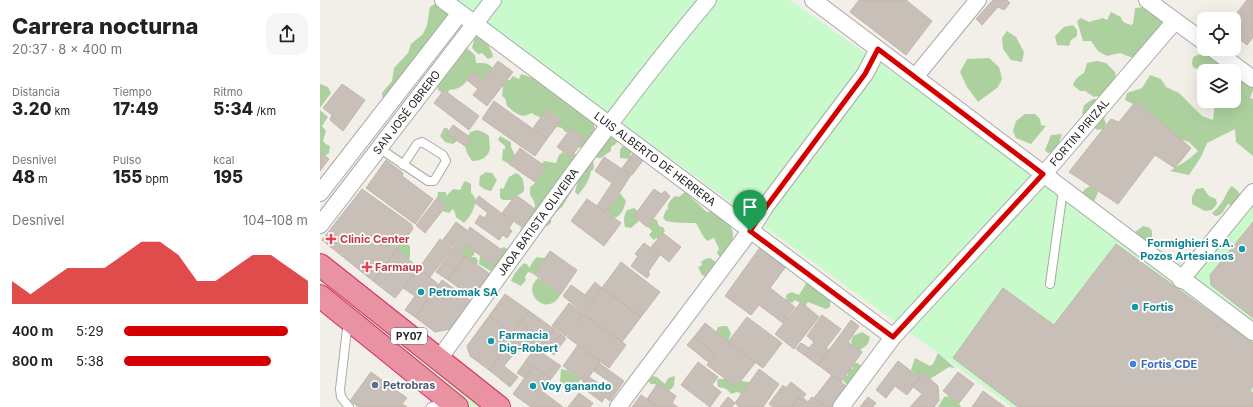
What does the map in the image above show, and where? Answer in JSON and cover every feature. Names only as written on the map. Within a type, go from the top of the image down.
[{"type":"highway","name":"PY07","points":[[320,264],[499,407]]},
{"type":"highway","name":"PY07","points":[[320,296],[348,318],[446,405]]},
{"type":"street","name":"LUIS ALBERTO DE HERRERA","points":[[442,0],[893,337]]},
{"type":"street","name":"SAN JOSÉ OBRERO","points":[[320,226],[492,0]]},
{"type":"street","name":"JAOA BATISTA OLIVEIRA","points":[[439,359],[609,124],[671,44],[708,0]]},
{"type":"street","points":[[813,0],[1182,280],[1253,332]]},
{"type":"street","points":[[915,77],[978,0]]},
{"type":"street","points":[[1147,0],[1197,37]]},
{"type":"street","name":"SAN JOSÉ OBRERO","points":[[320,194],[460,13]]},
{"type":"street","name":"FORTIN PIRIZAL","points":[[841,407],[893,337],[1043,174],[1175,21]]},
{"type":"street","points":[[618,407],[865,74],[878,49]]},
{"type":"street","points":[[1222,56],[1253,79]]},
{"type":"street","points":[[1182,280],[1253,192]]},
{"type":"lane","points":[[379,148],[404,165],[428,181],[431,182],[434,181],[446,161],[443,156],[420,142],[417,144],[404,165]]},
{"type":"lane","points":[[1050,284],[1063,190]]},
{"type":"lane","points":[[348,318],[340,388],[341,397],[349,407]]},
{"type":"green space","points":[[457,0],[790,0],[1037,174],[1188,267],[1253,192],[1253,407],[1012,407],[505,38]]},
{"type":"green space","points":[[436,3],[453,5],[448,15],[449,19],[383,100],[382,93],[392,81],[394,68],[408,53],[411,44],[423,34],[427,25],[430,7]]},
{"type":"green space","points":[[1144,7],[1155,13],[1160,18],[1163,25],[1163,30],[1133,58],[1120,53],[1107,56],[1098,51],[1091,41],[1083,41],[1077,21],[1081,18],[1089,22],[1103,18],[1107,20],[1111,12],[1121,17],[1124,22],[1131,25],[1133,24],[1135,8]]},
{"type":"green space","points":[[1073,25],[1077,30],[1077,36],[1071,40],[1069,46],[1057,45],[1055,36],[1064,27]]},
{"type":"green space","points":[[1007,31],[1016,37],[1024,52],[1022,62],[1011,60],[1003,49],[1002,38]]},
{"type":"green space","points":[[475,36],[480,36],[488,42],[493,57],[488,59],[482,53],[478,54],[472,48]]},
{"type":"green space","points":[[467,48],[475,55],[476,63],[487,64],[493,68],[483,81],[473,72],[461,87],[449,90],[448,93],[444,90],[442,93],[438,90],[437,83],[461,52]]},
{"type":"green space","points":[[1197,55],[1213,56],[1223,64],[1197,64],[1197,69],[1193,67],[1193,57]]},
{"type":"green space","points":[[989,58],[999,67],[1002,79],[998,87],[978,102],[967,87],[960,72],[967,59]]},
{"type":"green space","points":[[1097,61],[1106,63],[1115,72],[1117,83],[1111,94],[1094,97],[1085,91],[1080,91],[1073,85],[1077,78],[1084,73],[1087,63]]},
{"type":"green space","points":[[521,74],[551,88],[563,102],[573,100],[579,104],[583,115],[589,119],[595,117],[594,125],[596,132],[583,148],[578,147],[585,138],[571,128],[568,132],[565,132],[562,128],[556,127],[561,119],[547,109],[541,118],[531,113],[524,116],[518,114],[507,106],[505,98],[502,96],[503,85],[506,80],[510,80],[513,76],[519,79]]},
{"type":"green space","points":[[1150,75],[1161,79],[1166,87],[1179,93],[1202,116],[1213,120],[1214,108],[1241,108],[1241,76],[1253,81],[1253,90],[1250,98],[1253,99],[1253,156],[1236,142],[1235,129],[1207,143],[1201,157],[1189,175],[1170,171],[1189,159],[1198,151],[1189,142],[1173,137],[1141,108],[1125,100],[1127,93],[1142,88]]},
{"type":"green space","points":[[320,84],[328,87],[331,93],[320,108]]},
{"type":"green space","points":[[1093,99],[1102,100],[1108,109],[1104,119],[1106,123],[1104,129],[1097,130],[1082,113],[1084,105]]},
{"type":"green space","points":[[320,110],[328,117],[322,126],[326,131],[323,141],[330,146],[329,153],[325,156],[320,152]]},
{"type":"green space","points":[[1025,114],[1035,114],[1040,119],[1041,125],[1046,126],[1031,144],[1016,138],[1013,131],[1016,121]]},
{"type":"green space","points":[[444,128],[447,128],[457,141],[453,144],[445,142],[440,136]]},
{"type":"green space","points":[[477,130],[489,136],[490,149],[487,155],[483,158],[472,161],[465,146],[470,138],[468,136],[470,132]]},
{"type":"green space","points":[[613,130],[620,135],[618,141],[611,147],[611,151],[601,158],[598,158],[595,155]]},
{"type":"green space","points":[[1062,134],[1059,143],[1060,151],[1048,153],[1045,150],[1051,135]]},
{"type":"green space","points":[[500,136],[511,142],[511,147],[515,155],[509,164],[502,160],[503,149],[505,149],[505,146],[498,140]]},
{"type":"green space","points":[[628,142],[632,150],[629,159],[620,158],[620,149]]},
{"type":"green space","points":[[563,152],[571,157],[574,153],[577,156],[573,189],[562,207],[551,215],[551,223],[549,225],[523,235],[520,230],[535,208],[530,193],[530,187],[534,184],[546,167],[542,164],[544,161],[556,163],[559,155]]},
{"type":"green space","points":[[593,160],[594,169],[591,171],[588,181],[578,195],[575,192],[578,180]]},
{"type":"green space","points":[[486,172],[492,173],[497,180],[491,191],[484,189],[479,185],[480,176]]},
{"type":"green space","points":[[516,173],[522,178],[524,183],[524,191],[519,195],[516,195],[512,200],[503,200],[500,198],[500,188],[503,189],[509,177]]},
{"type":"green space","points":[[466,181],[471,184],[471,193],[474,196],[475,204],[472,212],[464,223],[456,217],[453,209],[449,213],[442,211],[446,206],[437,198],[438,192],[446,192],[446,196],[453,189],[460,190]]},
{"type":"green space","points":[[1090,186],[1095,187],[1098,193],[1090,209],[1077,199],[1085,189]]},
{"type":"green space","points":[[1232,186],[1246,202],[1240,209],[1228,204],[1222,214],[1215,216],[1212,213],[1221,204],[1228,190]]},
{"type":"green space","points":[[1203,188],[1209,196],[1216,199],[1217,204],[1212,210],[1205,211],[1192,204],[1192,197],[1196,189]]},
{"type":"green space","points":[[685,192],[707,212],[712,211],[730,226],[733,235],[732,241],[724,257],[719,256],[717,253],[719,249],[714,238],[707,241],[696,223],[670,222],[663,218],[671,200],[675,196],[679,197]]},
{"type":"green space","points":[[620,193],[626,201],[621,214],[614,218],[607,212]]},
{"type":"green space","points":[[634,208],[638,211],[634,216],[639,221],[631,228],[625,227],[624,220],[626,212],[627,210]]},
{"type":"green space","points":[[653,219],[657,220],[659,226],[663,227],[665,231],[658,239],[656,238],[654,240],[649,235],[652,231],[648,227]]},
{"type":"green space","points":[[1143,226],[1150,228],[1152,231],[1148,252],[1128,237]]},
{"type":"green space","points":[[404,240],[410,246],[410,258],[408,259],[396,249]]},
{"type":"green space","points":[[465,245],[474,251],[474,255],[471,257],[475,257],[478,260],[477,265],[460,253]]},
{"type":"green space","points":[[504,247],[510,250],[492,272],[479,264],[480,256],[494,265],[503,252],[500,249]]},
{"type":"green space","points":[[537,257],[545,258],[534,274],[528,272],[525,277],[526,280],[521,286],[511,281],[516,271],[524,263],[528,265],[529,268]]},
{"type":"green space","points":[[710,258],[716,262],[716,268],[708,277],[702,275],[698,267],[702,265],[701,262],[705,259]]},
{"type":"green space","points":[[320,275],[484,407],[469,407],[320,287]]},
{"type":"green space","points":[[538,278],[561,294],[556,301],[549,304],[543,304],[534,296],[532,290],[533,284]]},
{"type":"green space","points":[[807,282],[830,298],[830,307],[826,309],[808,302],[805,306],[795,300],[792,303],[787,301],[787,294],[792,292],[799,295]]},
{"type":"green space","points":[[727,326],[731,333],[728,342],[716,332],[718,327]]},
{"type":"green space","points":[[862,332],[870,337],[868,344],[859,351],[852,346],[851,341],[853,336]]},
{"type":"green space","points":[[938,353],[955,368],[949,367],[930,379],[922,373],[920,378],[911,370],[915,358],[930,366],[933,364]]},
{"type":"green space","points":[[854,363],[858,363],[861,366],[861,370],[856,373],[855,377],[852,378],[848,385],[843,380],[845,376],[848,375],[848,371],[851,368],[853,369],[852,365]]},
{"type":"green space","points":[[561,369],[567,370],[581,379],[576,386],[573,388],[565,388],[560,381]]},
{"type":"green space","points":[[653,376],[657,377],[665,384],[668,378],[675,376],[674,386],[669,391],[658,384],[651,384],[648,381]]},
{"type":"green space","points":[[725,379],[736,387],[740,381],[750,382],[742,394],[737,392],[731,394],[726,389],[718,387],[717,380]]},
{"type":"green space","points":[[949,396],[959,403],[961,407],[938,407],[944,397]]},
{"type":"building","points":[[859,0],[906,0],[932,21],[906,55],[850,12]]},
{"type":"building","points":[[993,0],[1007,0],[1010,3],[1004,10],[998,7],[982,25],[976,19]]},
{"type":"building","points":[[1247,0],[1253,0],[1253,37],[1247,45],[1241,40],[1241,12],[1238,12]]},
{"type":"building","points":[[498,61],[513,72],[487,106],[473,95],[478,89],[467,80],[473,72],[483,81]]},
{"type":"building","points":[[342,84],[365,100],[343,131],[330,120],[332,115],[323,108]]},
{"type":"building","points":[[444,90],[479,116],[469,130],[434,103]]},
{"type":"building","points":[[494,101],[547,139],[535,156],[482,119]]},
{"type":"building","points":[[1136,101],[1191,148],[1175,168],[1155,155],[1118,204],[1069,172],[1111,119],[1119,122]]},
{"type":"building","points":[[547,109],[561,120],[547,139],[533,128]]},
{"type":"building","points":[[453,125],[471,138],[465,146],[447,134]]},
{"type":"building","points":[[571,128],[585,138],[571,157],[557,147]]},
{"type":"building","points":[[520,148],[546,167],[535,182],[509,164]]},
{"type":"building","points":[[320,152],[329,159],[320,171]]},
{"type":"building","points":[[634,152],[644,159],[632,175],[622,168]]},
{"type":"building","points":[[604,157],[631,175],[607,212],[597,206],[612,183],[595,171]]},
{"type":"building","points":[[386,160],[403,173],[402,176],[433,199],[415,224],[366,188]]},
{"type":"building","points":[[362,189],[411,224],[413,229],[373,281],[322,240]]},
{"type":"building","points":[[654,189],[661,194],[665,191],[670,196],[647,227],[634,216]]},
{"type":"building","points":[[516,195],[535,209],[522,227],[502,213]]},
{"type":"building","points":[[479,196],[513,222],[509,228],[512,231],[507,238],[503,235],[499,240],[475,223],[480,215],[484,218],[488,213],[474,202]]},
{"type":"building","points":[[437,198],[446,206],[425,233],[416,225]]},
{"type":"building","points":[[587,199],[621,223],[604,246],[571,221]]},
{"type":"building","points":[[456,222],[468,231],[470,227],[503,251],[494,265],[465,245],[460,252],[443,240]]},
{"type":"building","name":"Formighieri S.A. Pozos Artesianos","points":[[1253,222],[1253,318],[1211,285],[1210,275]]},
{"type":"building","points":[[663,233],[681,247],[669,262],[651,247]]},
{"type":"building","points":[[440,239],[452,248],[430,277],[419,268]]},
{"type":"building","points":[[644,243],[660,255],[648,272],[650,274],[647,278],[631,266],[638,256],[635,254]]},
{"type":"building","name":"Fortis","points":[[1116,244],[1253,343],[1253,386],[1250,391],[1253,393],[1253,407],[1018,407],[953,358],[1003,288],[1054,325]]},
{"type":"building","points":[[761,246],[787,265],[770,288],[795,307],[783,323],[759,305],[751,315],[725,296]]},
{"type":"building","points":[[453,248],[465,256],[448,280],[436,272]]},
{"type":"building","points":[[396,249],[419,268],[395,298],[373,281]]},
{"type":"building","points":[[550,251],[577,270],[561,294],[534,274]]},
{"type":"building","points":[[465,256],[490,274],[473,298],[448,280]]},
{"type":"building","points":[[621,262],[660,292],[641,317],[602,288]]},
{"type":"building","name":"Petromak SA","points":[[419,268],[439,285],[415,317],[405,310],[415,296],[403,288]]},
{"type":"building","points":[[442,280],[471,301],[450,329],[435,332],[415,317]]},
{"type":"building","points":[[595,282],[602,288],[583,312],[563,296],[571,285],[585,295]]},
{"type":"building","points":[[602,288],[641,317],[622,342],[583,314]]},
{"type":"building","points":[[505,294],[529,311],[513,334],[489,316]]},
{"type":"building","points":[[801,302],[819,317],[794,349],[775,334]]},
{"type":"building","points":[[569,303],[583,313],[566,336],[552,326]]},
{"type":"building","points":[[529,311],[554,329],[537,351],[513,332]]},
{"type":"building","points":[[583,314],[626,345],[609,368],[567,337]]},
{"type":"building","points":[[822,315],[841,329],[826,348],[829,350],[818,365],[796,349],[801,343],[809,348],[814,342],[807,336]]},
{"type":"building","name":"Farmacia Dig-Robert","points":[[489,316],[515,336],[489,370],[470,356],[467,346]]},
{"type":"building","points":[[747,317],[782,343],[763,368],[728,342]]},
{"type":"building","points":[[851,320],[859,326],[848,342],[862,352],[841,382],[818,365]]},
{"type":"building","points":[[705,323],[755,363],[736,387],[707,365],[715,354],[694,337]]},
{"type":"building","points":[[554,329],[561,334],[549,351],[542,346]]},
{"type":"building","points":[[561,334],[566,338],[554,355],[549,351]]},
{"type":"building","points":[[515,336],[523,342],[504,366],[518,377],[510,387],[489,370]]},
{"type":"building","points":[[694,337],[715,354],[708,362],[687,345]]},
{"type":"building","points":[[578,345],[600,362],[585,382],[563,366]]},
{"type":"building","points":[[535,348],[561,366],[551,379],[533,366],[525,378],[517,373]]},
{"type":"building","points":[[898,361],[920,378],[907,395],[895,386],[886,398],[876,390]]},
{"type":"building","points":[[698,362],[718,377],[712,385],[721,392],[710,407],[681,385]]},
{"type":"building","points":[[599,363],[624,381],[610,401],[605,397],[602,402],[580,386],[583,381],[585,382],[589,377],[606,388],[610,382],[594,371]]},
{"type":"building","name":"Voy ganando","points":[[533,366],[551,379],[531,407],[513,394]]},
{"type":"building","points":[[759,369],[779,384],[763,407],[739,407],[735,403]]},
{"type":"building","name":"Petrobras","points":[[371,372],[407,398],[402,404],[407,407],[359,407],[350,401]]},
{"type":"building","points":[[922,372],[938,386],[939,401],[934,407],[910,407],[922,394],[911,385],[920,378]]},
{"type":"building","points":[[958,372],[974,384],[959,403],[943,391]]},
{"type":"building","points":[[832,375],[846,386],[831,407],[826,407],[814,398]]},
{"type":"building","points":[[791,382],[806,394],[801,400],[798,398],[792,407],[772,407],[769,404],[783,385],[786,388]]},
{"type":"building","points":[[658,383],[676,396],[672,403],[678,407],[658,407],[647,399]]},
{"type":"building","points":[[983,391],[1005,407],[972,407]]},
{"type":"building","points":[[543,392],[563,407],[532,407]]},
{"type":"building","points":[[579,393],[593,403],[590,407],[568,407]]},
{"type":"building","points":[[641,395],[647,399],[658,407],[632,407]]},
{"type":"building","points":[[728,397],[735,403],[732,407],[720,407]]},
{"type":"building","points":[[812,397],[826,407],[792,407],[798,398],[801,400],[803,398],[808,402]]},
{"type":"building","points":[[868,397],[876,403],[873,407],[860,407]]},
{"type":"place","name":"Clinic Center","points":[[331,239]]},
{"type":"place","name":"Formighieri S.A. Pozos Artesianos","points":[[1242,249]]},
{"type":"place","name":"Farmaup","points":[[367,267]]},
{"type":"place","name":"Petromak SA","points":[[421,292]]},
{"type":"place","name":"Fortis","points":[[1135,307]]},
{"type":"place","name":"Farmacia Dig-Robert","points":[[491,341]]},
{"type":"place","name":"Fortis CDE","points":[[1133,364]]},
{"type":"place","name":"Petrobras","points":[[375,385]]},
{"type":"place","name":"Voy ganando","points":[[533,386]]},
{"type":"route","points":[[878,49],[1043,174],[893,337],[750,231],[766,207],[865,74],[878,49]]}]
